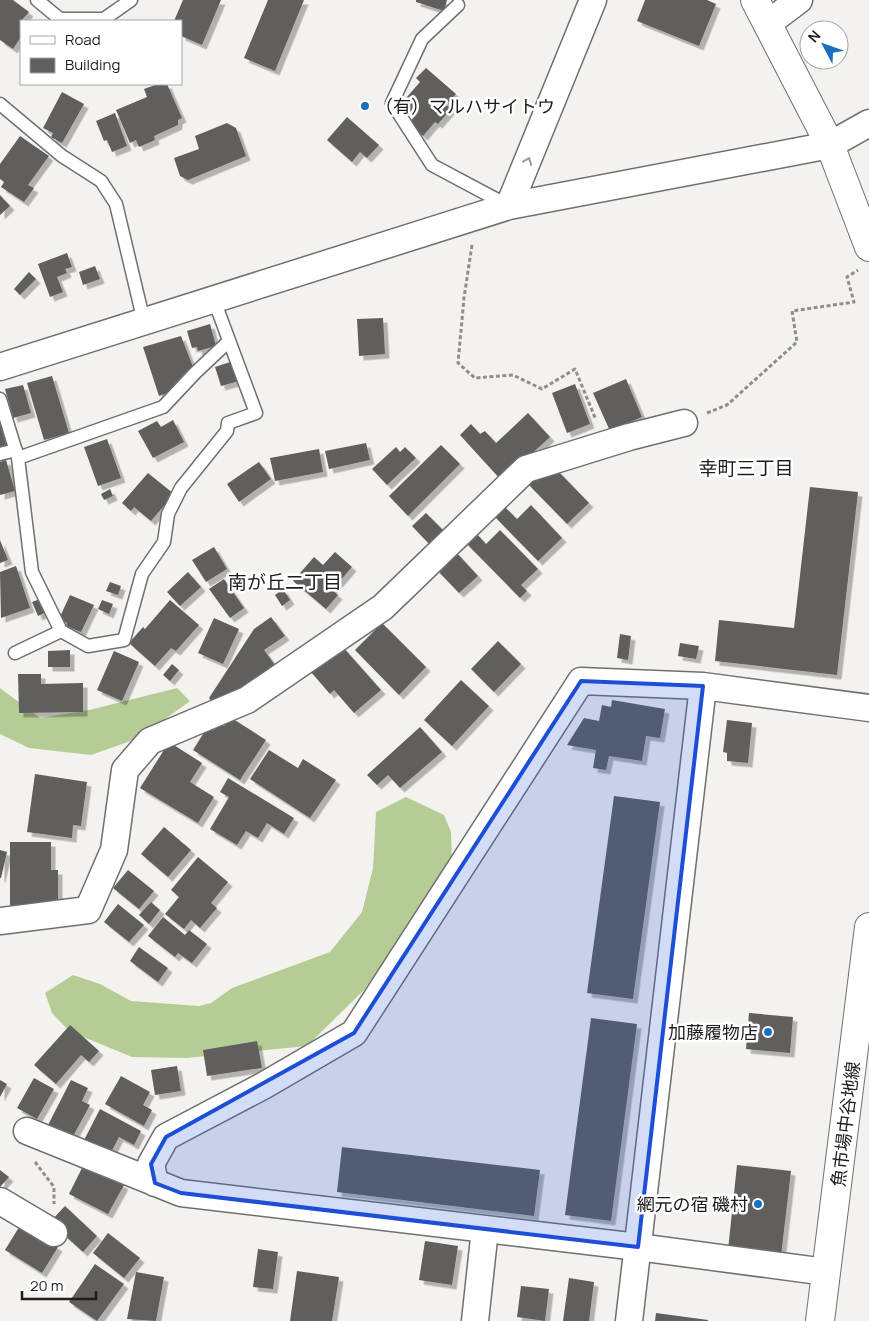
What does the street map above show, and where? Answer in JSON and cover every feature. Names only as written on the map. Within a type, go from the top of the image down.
[{"type":"street","points":[[509,206],[594,0]]},
{"type":"street","points":[[755,0],[830,145],[865,257]]},
{"type":"street","points":[[767,24],[799,0]]},
{"type":"street","points":[[0,367],[509,206],[830,145],[869,123]]},
{"type":"street","points":[[0,921],[88,910],[114,850],[125,770],[150,741],[247,700],[383,606],[526,469],[606,444],[684,423]]},
{"type":"street","points":[[155,1182],[151,1164],[166,1137],[263,1086],[354,1033],[582,681],[703,686],[869,708]]},
{"type":"street","points":[[629,1321],[703,686]]},
{"type":"street","name":"魚市場中谷地線","points":[[820,1321],[869,926]]},
{"type":"street","points":[[27,1131],[181,1193],[638,1247],[826,1272]]},
{"type":"street","points":[[0,1201],[48,1230]]},
{"type":"street","points":[[475,1321],[485,1229]]},
{"type":"lane","points":[[37,0],[60,19],[104,19],[131,0]]},
{"type":"lane","points":[[458,5],[422,39],[392,103],[432,165],[509,206]]},
{"type":"lane","points":[[0,104],[62,156],[101,181],[116,204],[144,322]]},
{"type":"lane","points":[[0,399],[17,454],[32,572],[61,631],[88,646],[124,640],[142,574],[164,542],[168,514],[181,488],[227,431],[228,423],[256,413],[214,300]]},
{"type":"lane","points":[[0,454],[17,454],[163,407],[229,341]]},
{"type":"lane","points":[[15,653],[61,631]]},
{"type":"path","points":[[476,216],[464,298],[458,363],[475,378],[513,374],[542,389],[574,369],[606,444]]},
{"type":"path","points":[[684,423],[727,405],[798,342],[792,311],[854,302],[847,277],[865,257]]},
{"type":"path","points":[[27,1131],[22,1141],[27,1152],[54,1187],[54,1208],[48,1230]]},
{"type":"highlighted area","points":[[581,681],[703,686],[638,1247],[181,1193],[155,1183],[151,1164],[166,1137],[354,1033]]},
{"type":"green space","points":[[0,688],[40,718],[89,710],[177,688],[190,701],[139,738],[91,755],[29,748],[0,734]]},
{"type":"green space","points":[[406,797],[444,815],[451,832],[452,865],[364,990],[307,1046],[187,1058],[132,1057],[69,1031],[52,1013],[45,993],[73,975],[100,984],[131,1001],[199,1006],[211,1003],[232,988],[330,952],[362,912],[373,868],[376,812]]},
{"type":"building","points":[[0,0],[13,0],[29,12],[20,20],[20,38],[13,49],[0,40]]},
{"type":"building","points":[[183,0],[221,0],[202,45],[182,36],[182,20],[174,20]]},
{"type":"building","points":[[268,0],[304,0],[275,71],[244,58]]},
{"type":"building","points":[[416,0],[447,0],[444,11],[416,2]]},
{"type":"building","points":[[645,0],[707,0],[716,4],[699,46],[637,21]]},
{"type":"building","points":[[426,68],[456,94],[446,105],[451,109],[438,124],[435,122],[423,136],[409,123],[414,117],[403,107],[409,100],[406,98],[420,82],[416,78]]},
{"type":"building","points":[[155,85],[167,85],[182,118],[178,120],[178,125],[154,136],[155,140],[139,147],[136,140],[130,143],[116,110],[147,97],[144,89]]},
{"type":"building","points":[[62,92],[84,104],[62,143],[51,137],[53,133],[43,128]]},
{"type":"building","points":[[115,113],[127,146],[112,152],[107,140],[104,141],[96,121]]},
{"type":"building","points":[[347,117],[379,145],[367,158],[360,152],[352,162],[327,140]]},
{"type":"building","points":[[227,123],[236,128],[246,156],[188,180],[180,176],[174,158],[199,149],[195,136]]},
{"type":"building","points":[[20,136],[49,156],[28,185],[34,188],[24,202],[1,187],[4,182],[0,179],[0,164]]},
{"type":"building","points":[[0,195],[10,206],[0,215]]},
{"type":"building","points":[[67,253],[72,267],[65,269],[67,273],[57,277],[63,292],[50,297],[38,264]]},
{"type":"building","points":[[95,266],[100,279],[83,285],[79,272]]},
{"type":"building","points":[[29,272],[36,279],[20,295],[14,289]]},
{"type":"building","points":[[383,318],[385,354],[359,356],[357,319]]},
{"type":"building","points":[[210,324],[216,346],[198,351],[197,347],[192,348],[187,331]]},
{"type":"building","points":[[181,336],[193,367],[170,392],[159,396],[143,347]]},
{"type":"building","points":[[233,361],[239,381],[221,386],[215,367]]},
{"type":"building","points":[[52,376],[69,433],[44,440],[27,383]]},
{"type":"building","points":[[626,379],[642,417],[610,431],[593,393]]},
{"type":"building","points":[[575,384],[590,424],[567,433],[552,393]]},
{"type":"building","points":[[23,385],[31,413],[13,418],[5,389]]},
{"type":"building","points":[[528,413],[550,437],[502,481],[460,435],[471,424],[480,434],[485,431],[496,443]]},
{"type":"building","points":[[173,420],[184,442],[153,458],[138,431],[157,421],[161,427]]},
{"type":"building","points":[[0,423],[7,448],[0,449]]},
{"type":"building","points":[[107,439],[121,478],[98,486],[84,447]]},
{"type":"building","points":[[366,443],[370,460],[329,469],[325,451]]},
{"type":"building","points":[[441,445],[460,464],[408,516],[389,496]]},
{"type":"building","points":[[396,447],[400,452],[405,447],[416,458],[387,485],[372,469]]},
{"type":"building","points":[[319,449],[323,472],[275,481],[270,458]]},
{"type":"building","points":[[6,460],[15,491],[0,495],[0,462]]},
{"type":"building","points":[[259,462],[271,479],[239,502],[227,484]]},
{"type":"building","points":[[545,467],[553,475],[557,470],[589,503],[567,524],[528,484]]},
{"type":"building","points":[[148,473],[174,494],[151,521],[134,507],[131,511],[122,503]]},
{"type":"building","points":[[810,487],[858,492],[837,675],[715,661],[719,620],[794,628]]},
{"type":"building","points":[[110,489],[113,496],[104,500],[101,494]]},
{"type":"building","points":[[531,505],[562,538],[538,561],[495,517],[505,507],[517,519]]},
{"type":"building","points":[[426,513],[446,533],[432,547],[412,526]]},
{"type":"building","points":[[500,530],[538,569],[521,585],[527,591],[520,598],[465,542],[475,532],[486,544]]},
{"type":"building","points":[[0,540],[8,560],[0,563]]},
{"type":"building","points":[[214,547],[227,569],[206,582],[192,560]]},
{"type":"building","points":[[455,551],[478,576],[459,593],[436,569]]},
{"type":"building","points":[[335,552],[352,567],[332,590],[338,595],[326,609],[293,581],[314,557],[323,565]]},
{"type":"building","points":[[16,566],[30,608],[1,618],[0,572]]},
{"type":"building","points":[[188,572],[201,587],[180,606],[167,592]]},
{"type":"building","points":[[224,579],[244,608],[230,618],[209,589]]},
{"type":"building","points":[[110,582],[121,586],[118,595],[106,591]]},
{"type":"building","points":[[283,589],[290,600],[282,606],[275,595]]},
{"type":"building","points":[[70,595],[94,605],[81,632],[66,626],[67,623],[59,619]]},
{"type":"building","points":[[40,599],[46,612],[38,616],[32,602]]},
{"type":"building","points":[[102,600],[113,604],[109,614],[98,609]]},
{"type":"building","points":[[170,600],[199,625],[176,651],[171,648],[155,666],[129,643],[143,627],[145,629]]},
{"type":"building","points":[[271,617],[285,636],[264,650],[275,665],[216,707],[209,698],[254,629]]},
{"type":"building","points":[[214,618],[239,629],[223,664],[198,653]]},
{"type":"building","points":[[382,623],[426,667],[399,695],[355,650]]},
{"type":"building","points":[[620,634],[631,636],[628,660],[617,658]]},
{"type":"building","points":[[498,641],[521,664],[494,692],[471,669]]},
{"type":"building","points":[[680,643],[699,646],[696,659],[678,656]]},
{"type":"building","points":[[341,645],[381,690],[354,713],[334,690],[330,694],[311,672]]},
{"type":"building","points":[[70,650],[70,667],[48,667],[48,651]]},
{"type":"building","points":[[114,651],[139,662],[122,701],[97,690]]},
{"type":"building","points":[[172,664],[179,670],[170,681],[163,675]]},
{"type":"building","points":[[18,674],[41,674],[41,684],[83,683],[83,712],[19,713]]},
{"type":"building","points":[[461,680],[489,706],[452,746],[424,720]]},
{"type":"building","points":[[612,700],[665,709],[660,738],[646,736],[642,761],[609,756],[606,770],[593,768],[596,750],[567,745],[584,718],[599,721],[602,705],[611,707]]},
{"type":"building","points":[[230,717],[266,740],[240,780],[193,750],[208,726],[214,730],[219,723],[224,726]]},
{"type":"building","points":[[727,720],[752,723],[748,763],[727,761],[727,753],[723,752]]},
{"type":"building","points":[[420,727],[442,752],[400,788],[388,775],[377,785],[367,775]]},
{"type":"building","points":[[169,742],[202,763],[190,782],[214,797],[198,823],[140,788]]},
{"type":"building","points":[[269,750],[298,768],[303,759],[336,780],[310,818],[250,779]]},
{"type":"building","points":[[35,774],[87,782],[81,826],[73,825],[72,838],[27,832]]},
{"type":"building","points":[[228,778],[294,818],[284,834],[267,823],[258,838],[246,831],[237,845],[210,829],[229,797],[220,792]]},
{"type":"building","points":[[614,796],[660,802],[633,999],[587,993]]},
{"type":"building","points":[[164,827],[191,850],[168,877],[141,854]]},
{"type":"building","points":[[10,842],[51,842],[51,870],[58,870],[58,905],[10,905]]},
{"type":"building","points":[[0,850],[7,852],[1,878],[0,878]]},
{"type":"building","points":[[198,857],[228,882],[211,903],[217,908],[200,928],[191,920],[184,929],[165,914],[179,897],[171,890]]},
{"type":"building","points":[[128,870],[154,891],[139,909],[113,888]]},
{"type":"building","points":[[151,902],[160,910],[149,924],[139,915]]},
{"type":"building","points":[[118,904],[144,925],[129,942],[104,922]]},
{"type":"building","points":[[163,917],[185,935],[189,930],[207,944],[192,963],[178,953],[175,957],[148,936]]},
{"type":"building","points":[[139,947],[168,968],[158,982],[130,961]]},
{"type":"building","points":[[749,1013],[793,1017],[790,1053],[746,1049]]},
{"type":"building","points":[[591,1018],[637,1024],[611,1221],[565,1215]]},
{"type":"building","points":[[70,1025],[99,1051],[89,1062],[81,1055],[56,1084],[34,1065]]},
{"type":"building","points":[[257,1041],[262,1068],[207,1076],[203,1050]]},
{"type":"building","points":[[177,1066],[181,1091],[155,1095],[151,1070]]},
{"type":"building","points":[[121,1076],[150,1092],[143,1105],[152,1110],[144,1126],[105,1104]]},
{"type":"building","points":[[34,1078],[54,1089],[37,1119],[17,1108]]},
{"type":"building","points":[[0,1080],[7,1084],[0,1097]]},
{"type":"building","points":[[71,1080],[88,1088],[82,1101],[90,1105],[71,1140],[47,1127]]},
{"type":"building","points":[[100,1109],[141,1131],[134,1145],[119,1137],[108,1158],[82,1144]]},
{"type":"building","points":[[342,1147],[540,1170],[534,1216],[337,1192]]},
{"type":"building","points":[[84,1164],[124,1185],[108,1214],[69,1194]]},
{"type":"building","points":[[737,1165],[791,1171],[781,1256],[728,1250]]},
{"type":"building","points":[[0,1170],[9,1177],[0,1187]]},
{"type":"building","points":[[65,1206],[97,1236],[83,1252],[50,1222]]},
{"type":"building","points":[[21,1224],[58,1247],[42,1273],[5,1250]]},
{"type":"building","points":[[108,1233],[140,1258],[124,1278],[93,1253]]},
{"type":"building","points":[[425,1241],[458,1246],[452,1285],[419,1280]]},
{"type":"building","points":[[258,1249],[278,1252],[273,1289],[253,1287]]},
{"type":"building","points":[[95,1264],[124,1284],[97,1321],[69,1302]]},
{"type":"building","points":[[297,1271],[339,1277],[332,1321],[290,1321]]},
{"type":"building","points":[[136,1272],[164,1277],[156,1321],[127,1319]]},
{"type":"building","points":[[569,1278],[594,1282],[589,1321],[563,1321]]},
{"type":"building","points":[[521,1286],[549,1289],[545,1321],[517,1317]]},
{"type":"building","points":[[656,1313],[708,1320],[708,1321],[655,1321]]},
{"type":"place","name":"（有）マルハサイトウ","points":[[365,106]]},
{"type":"place","name":"加藤履物店","points":[[768,1032]]},
{"type":"place","name":"網元の宿 磯村","points":[[758,1204]]},
{"type":"district","name":"幸町三丁目","points":[[746,468]]},
{"type":"district","name":"南が丘二丁目","points":[[285,582]]}]
